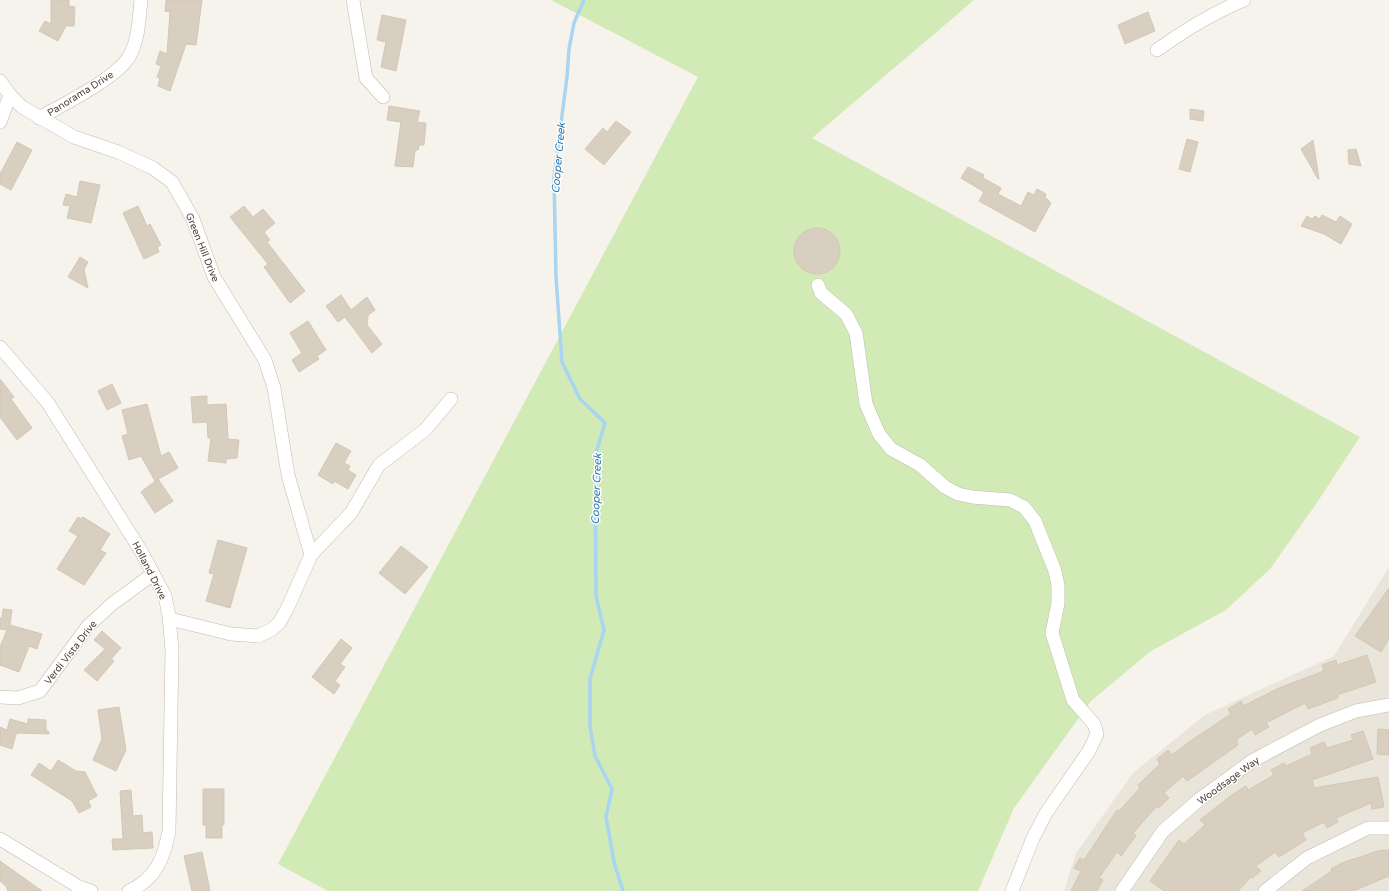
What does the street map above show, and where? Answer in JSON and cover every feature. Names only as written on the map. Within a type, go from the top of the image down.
[{"type":"street","name":"Panorama Drive","points":[[39,118],[120,68],[130,56],[137,37],[141,0]]},
{"type":"street","points":[[353,0],[366,78],[383,97]]},
{"type":"street","points":[[1157,50],[1191,26],[1221,9],[1244,0]]},
{"type":"street","points":[[0,81],[10,95],[0,122]]},
{"type":"street","name":"Green Hill Drive","points":[[10,95],[22,107],[74,137],[118,152],[153,168],[172,182],[193,219],[214,277],[265,360],[274,388],[288,475],[311,554]]},
{"type":"street","points":[[818,285],[821,292],[846,314],[856,333],[866,404],[879,434],[891,448],[920,465],[945,487],[958,494],[972,497],[1010,500],[1024,507],[1035,521],[1055,571],[1058,586],[1058,603],[1052,633],[1073,700],[1094,724],[1097,734],[1089,751],[1046,813],[1033,838],[1012,891]]},
{"type":"street","name":"Holland Drive","points":[[0,347],[48,403],[141,551],[165,596],[170,619],[172,650],[169,831],[166,851],[160,865],[139,887],[130,891]]},
{"type":"street","points":[[170,619],[231,634],[258,636],[271,630],[279,623],[288,607],[311,554],[351,513],[379,465],[425,430],[451,399]]},
{"type":"street","name":"Verdi Vista Drive","points":[[0,697],[18,698],[40,691],[88,626],[112,604],[153,574]]},
{"type":"street","name":"Woodsage Way","points":[[1122,891],[1163,831],[1200,799],[1252,760],[1320,725],[1356,711],[1389,705]]},
{"type":"street","points":[[1265,891],[1307,858],[1368,828],[1389,828]]},
{"type":"street","points":[[0,839],[79,887],[91,891]]},
{"type":"shaded area","points":[[1389,567],[1389,891],[1064,891],[1076,853],[1133,773],[1205,715],[1334,656]]},
{"type":"green space","points":[[551,0],[974,0],[812,138],[1360,437],[1316,504],[1270,569],[1226,610],[1151,651],[1091,701],[1014,808],[978,891],[328,891],[278,864],[698,77]]},
{"type":"building","points":[[51,0],[69,0],[69,6],[75,7],[74,26],[66,26],[58,41],[39,31],[45,21],[51,24]]},
{"type":"building","points":[[166,0],[202,0],[196,45],[186,44],[170,91],[158,86],[160,78],[157,77],[161,66],[156,64],[160,51],[167,54],[170,12],[165,11]]},
{"type":"building","points":[[1148,12],[1155,31],[1125,44],[1118,25]]},
{"type":"building","points":[[382,15],[406,20],[396,71],[381,67],[386,42],[377,40]]},
{"type":"building","points":[[389,106],[420,111],[417,122],[426,123],[424,145],[419,145],[418,150],[415,150],[413,167],[395,166],[401,122],[387,120]]},
{"type":"building","points":[[1190,109],[1204,111],[1203,121],[1190,119]]},
{"type":"building","points":[[616,121],[631,132],[604,165],[585,149],[603,128],[607,132]]},
{"type":"building","points":[[1187,139],[1198,142],[1190,172],[1179,169]]},
{"type":"building","points":[[1313,140],[1319,179],[1301,149]]},
{"type":"building","points":[[17,142],[32,150],[11,190],[0,184],[0,174]]},
{"type":"building","points":[[1356,149],[1361,166],[1349,164],[1348,150]]},
{"type":"building","points":[[968,167],[984,175],[983,178],[1001,188],[998,194],[1021,206],[1028,192],[1034,195],[1037,189],[1046,194],[1045,197],[1051,203],[1035,232],[979,201],[984,192],[961,178]]},
{"type":"building","points":[[80,181],[100,185],[91,223],[67,218],[70,206],[63,205],[66,194],[77,197]]},
{"type":"building","points":[[138,206],[147,226],[150,224],[161,245],[157,247],[159,252],[144,259],[123,213]]},
{"type":"building","points":[[244,206],[253,217],[263,209],[275,223],[264,232],[270,240],[267,242],[305,291],[290,303],[264,267],[268,264],[230,217]]},
{"type":"building","points":[[1322,215],[1336,222],[1340,216],[1352,224],[1341,244],[1324,234],[1301,226],[1307,216],[1312,219],[1315,216],[1320,219]]},
{"type":"building","points":[[817,228],[830,232],[836,238],[840,251],[836,264],[830,270],[817,274],[804,270],[798,264],[794,251],[798,238],[804,232]]},
{"type":"building","points":[[80,257],[88,262],[84,269],[88,288],[68,277]]},
{"type":"building","points":[[341,295],[351,310],[367,297],[375,310],[368,315],[367,325],[382,344],[372,353],[345,317],[338,322],[326,306]]},
{"type":"building","points":[[308,321],[326,350],[317,356],[319,359],[299,372],[292,360],[302,353],[290,333]]},
{"type":"building","points":[[0,379],[14,397],[11,399],[32,428],[17,440],[0,417]]},
{"type":"building","points":[[112,384],[121,403],[107,410],[98,391]]},
{"type":"building","points":[[207,396],[207,405],[226,404],[228,439],[239,440],[237,458],[226,459],[226,463],[208,461],[211,438],[208,438],[207,422],[193,423],[191,397]]},
{"type":"building","points":[[147,404],[161,456],[169,452],[178,468],[155,481],[141,456],[129,460],[122,436],[128,434],[122,410]]},
{"type":"building","points":[[336,443],[351,451],[344,463],[350,466],[348,470],[356,475],[348,489],[334,481],[333,484],[318,475]]},
{"type":"building","points":[[158,479],[173,501],[155,513],[141,492]]},
{"type":"building","points":[[78,517],[81,519],[83,517],[110,534],[100,550],[106,553],[84,585],[57,569],[78,536],[69,531]]},
{"type":"building","points":[[218,540],[247,548],[230,608],[206,601],[214,574],[209,573]]},
{"type":"building","points":[[401,546],[428,567],[405,594],[379,573]]},
{"type":"building","points":[[1389,588],[1389,639],[1381,652],[1355,636]]},
{"type":"building","points":[[3,609],[12,610],[10,625],[42,634],[37,649],[29,646],[19,672],[0,665],[0,647],[7,630],[0,629],[0,618],[2,618]]},
{"type":"building","points":[[102,631],[121,648],[111,659],[114,661],[97,681],[84,670],[105,649],[94,640]]},
{"type":"building","points":[[341,639],[352,648],[340,664],[345,667],[335,681],[340,685],[334,694],[312,677]]},
{"type":"building","points":[[1367,655],[1376,682],[1337,695],[1338,698],[1308,709],[1305,703],[1266,723],[1269,727],[1255,735],[1252,729],[1236,740],[1238,745],[1187,781],[1183,776],[1164,793],[1169,798],[1159,808],[1157,806],[1133,833],[1136,836],[1121,856],[1117,852],[1099,878],[1103,880],[1097,891],[1071,891],[1081,871],[1074,868],[1080,858],[1084,860],[1117,810],[1119,811],[1140,788],[1138,785],[1160,764],[1157,759],[1168,750],[1172,755],[1231,714],[1228,709],[1241,701],[1243,706],[1279,688],[1324,671],[1322,665],[1336,660],[1337,665]]},
{"type":"building","points":[[119,707],[126,750],[116,771],[93,760],[102,739],[98,710]]},
{"type":"building","points":[[10,719],[28,724],[28,719],[46,720],[46,730],[49,734],[19,733],[16,734],[12,749],[0,745],[0,727],[7,730]]},
{"type":"building","points":[[1378,729],[1389,730],[1389,755],[1377,754]]},
{"type":"building","points":[[1363,731],[1373,759],[1312,780],[1314,788],[1378,777],[1384,807],[1372,809],[1371,803],[1336,818],[1338,822],[1327,828],[1324,822],[1302,833],[1306,840],[1279,857],[1275,852],[1256,866],[1261,871],[1252,878],[1251,877],[1238,891],[1164,891],[1150,881],[1179,840],[1184,844],[1205,825],[1200,820],[1233,794],[1246,786],[1248,790],[1274,775],[1271,770],[1284,763],[1286,766],[1312,754],[1310,748],[1324,742],[1327,748],[1353,740],[1351,735]]},
{"type":"building","points":[[58,760],[76,771],[85,772],[97,796],[88,801],[91,807],[79,813],[72,801],[31,775],[39,763],[51,771]]},
{"type":"building","points":[[203,789],[224,789],[224,825],[222,824],[222,838],[206,838],[206,825],[203,825]]},
{"type":"building","points":[[131,790],[133,816],[142,815],[143,833],[152,832],[153,848],[113,850],[112,839],[123,839],[120,791]]},
{"type":"building","points":[[1389,850],[1389,876],[1353,891],[1302,891],[1332,871],[1331,869],[1342,863],[1378,851]]},
{"type":"building","points":[[202,852],[210,891],[192,891],[184,856]]},
{"type":"building","points":[[0,861],[42,891],[8,891],[6,886],[0,881]]},
{"type":"waterway","name":"Cooper Creek","points":[[584,0],[574,23],[569,49],[567,77],[554,177],[556,277],[562,362],[580,399],[605,423],[595,456],[596,596],[604,630],[590,679],[590,726],[595,756],[612,789],[606,817],[614,862],[623,891]]}]
